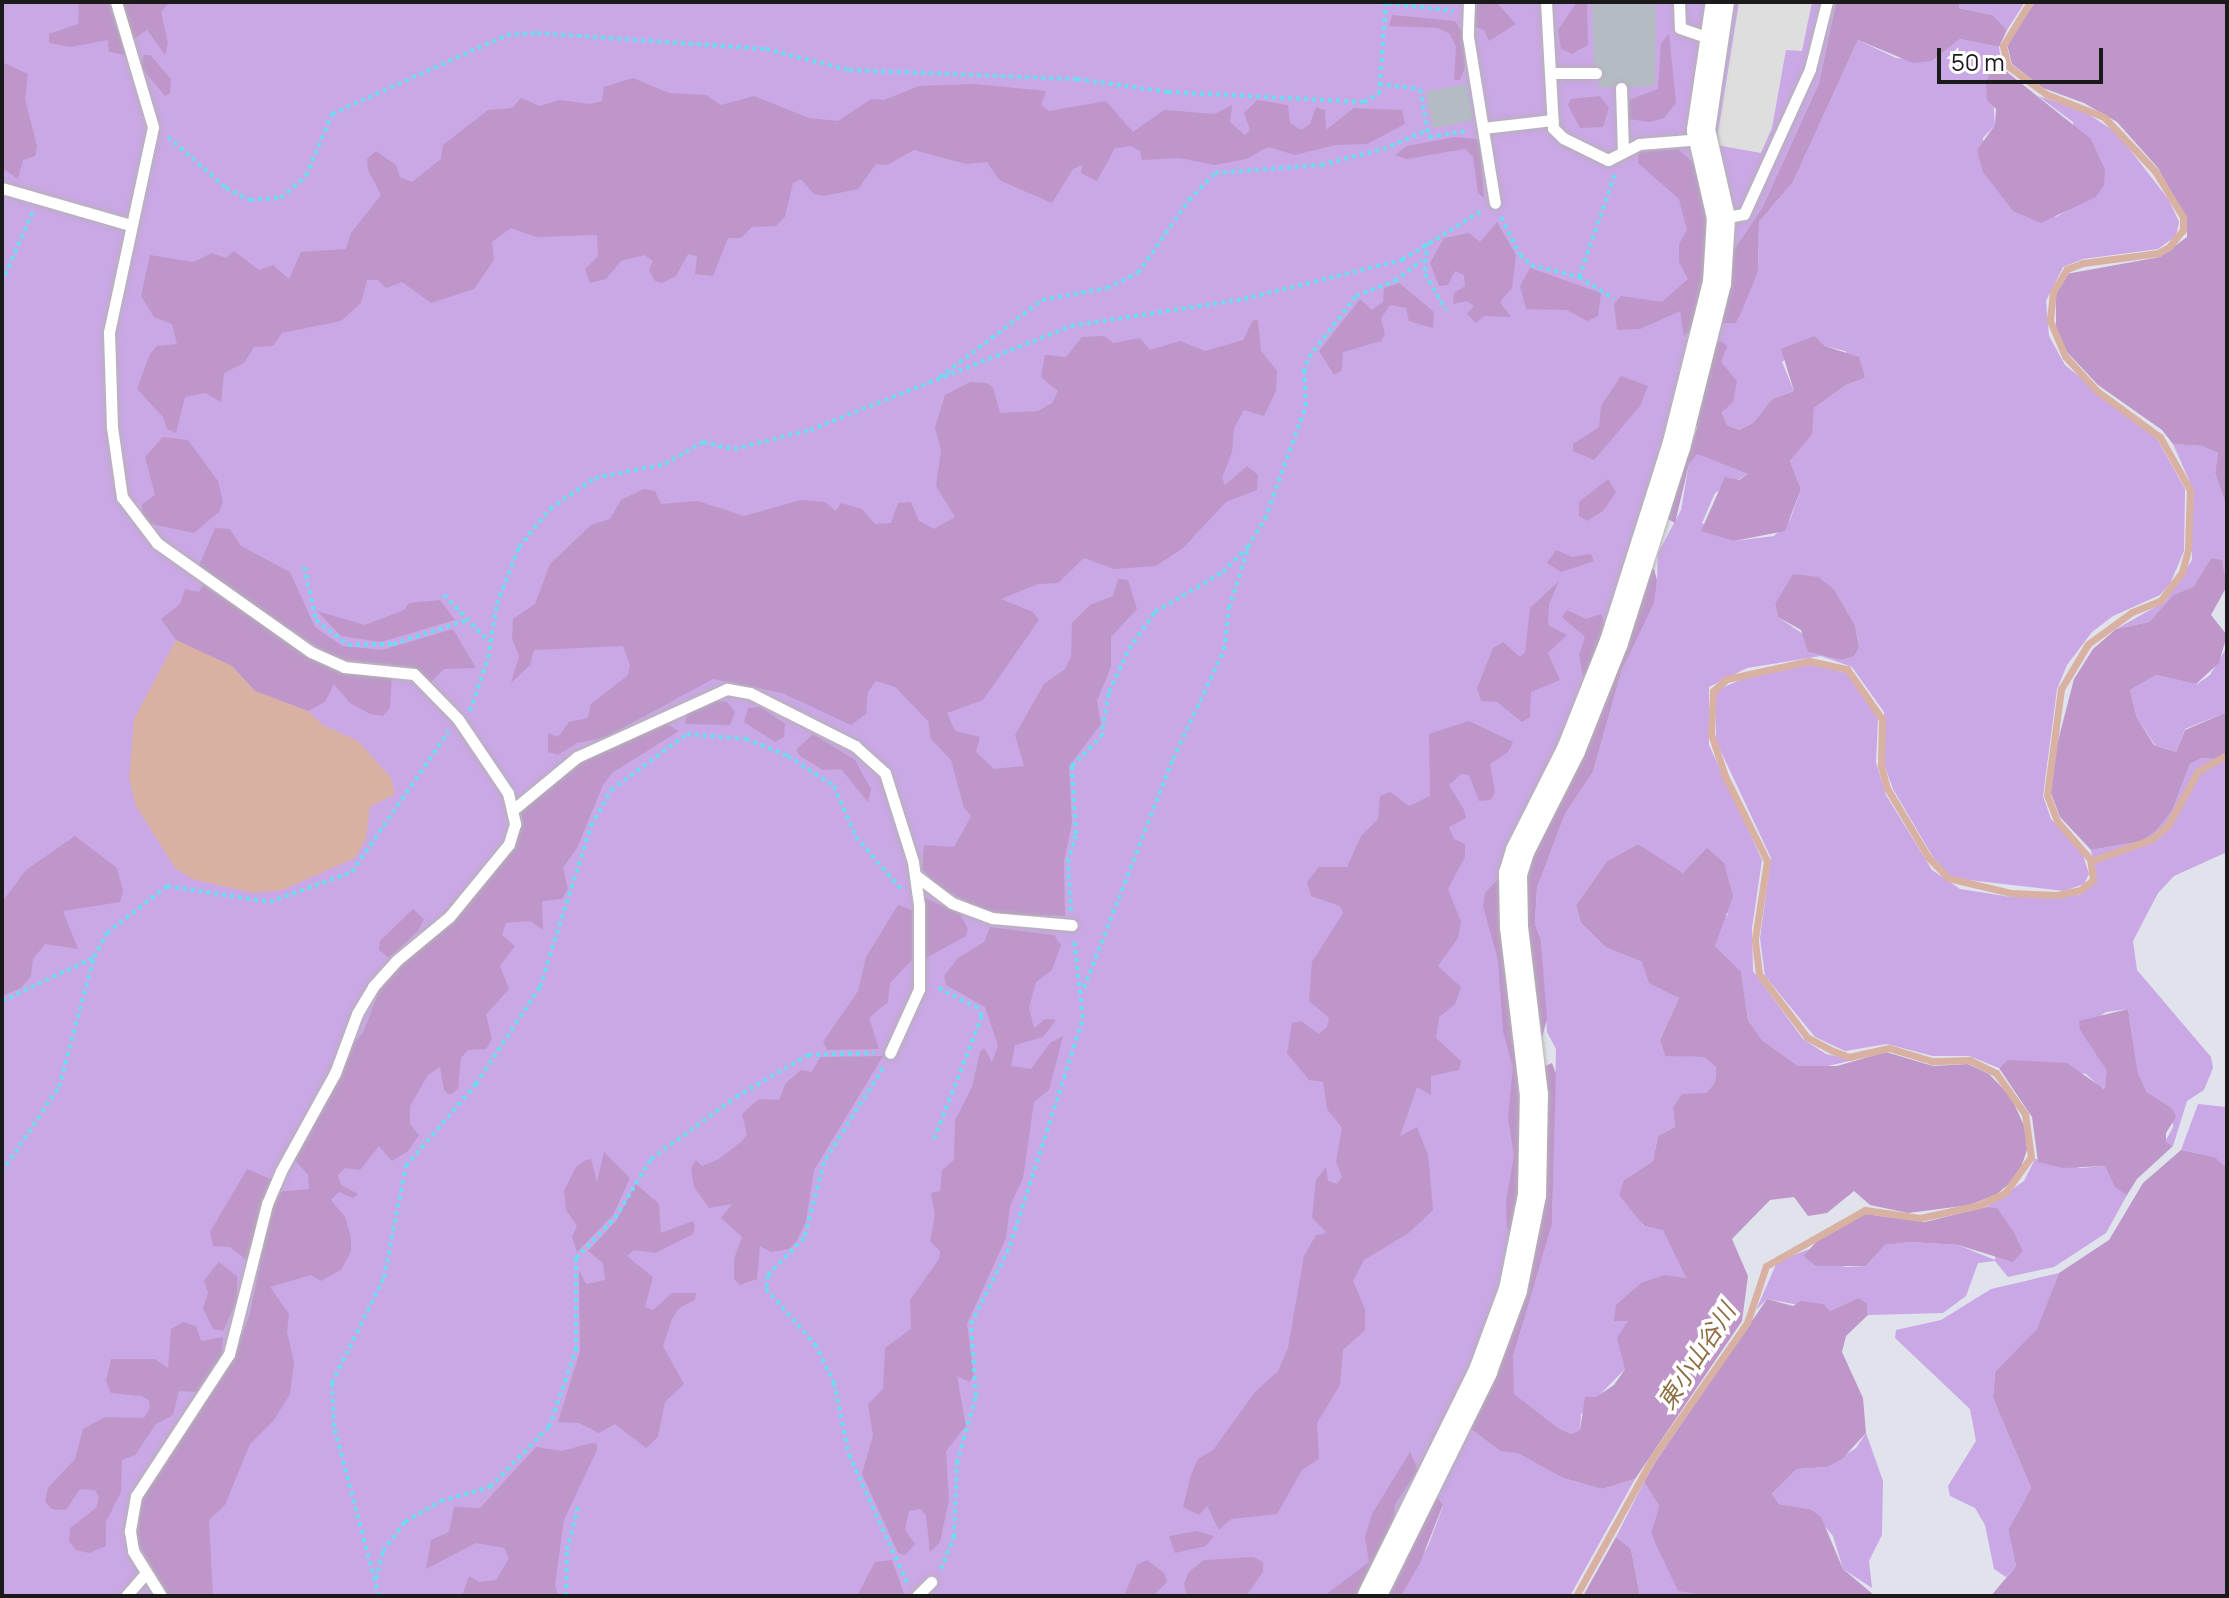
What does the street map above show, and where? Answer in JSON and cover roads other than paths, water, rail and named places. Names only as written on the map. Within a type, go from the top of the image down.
[{"type":"street","points":[[1372,1596],[1483,1371],[1513,1290],[1532,1195],[1534,1095],[1514,927],[1513,874],[1520,851],[1571,750],[1614,642],[1676,447],[1717,283],[1721,218],[1702,139],[1720,2]]},
{"type":"lane","points":[[116,2],[153,127],[109,332],[116,471],[135,520],[157,543],[311,652],[344,667],[414,674],[461,724],[514,809],[509,844],[449,917],[397,960],[357,1014],[335,1073],[267,1204],[246,1305],[229,1354],[136,1496],[130,1531],[145,1574],[161,1596]]},
{"type":"lane","points":[[1546,2],[1553,73],[1553,128],[1576,148],[1594,157],[1618,154],[1639,144],[1702,139]]},
{"type":"lane","points":[[1679,2],[1680,28],[1715,40]]},
{"type":"lane","points":[[1721,218],[1744,214],[1810,69],[1827,2]]},
{"type":"lane","points":[[1468,7],[1495,203]]},
{"type":"lane","points":[[1553,73],[1596,73]]},
{"type":"lane","points":[[1618,154],[1621,88]]},
{"type":"lane","points":[[1483,128],[1553,120]]},
{"type":"lane","points":[[2,188],[130,225]]},
{"type":"lane","points":[[514,809],[577,757],[727,689],[750,693],[875,761],[892,793],[915,875],[919,905],[921,978],[890,1053]]},
{"type":"lane","points":[[915,875],[952,903],[992,918],[1072,925]]},
{"type":"lane","points":[[126,1596],[145,1574]]},
{"type":"lane","points":[[915,1596],[931,1582]]},
{"type":"waterway","name":"東小山谷川","points":[[1576,1596],[1652,1459],[1747,1323],[1766,1266],[1865,1210],[1920,1218],[1979,1205],[2005,1193],[2031,1157],[2025,1114],[1996,1073],[1969,1060],[1932,1061],[1889,1048],[1849,1057],[1831,1050],[1807,1037],[1759,974],[1755,939],[1767,861],[1725,776],[1711,734],[1713,691],[1727,679],[1809,661],[1847,669],[1882,719],[1881,766],[1887,788],[1928,857],[1948,878],[2011,893],[2057,895],[2080,890],[2093,880],[2090,859],[2057,821],[2047,795],[2061,689],[2088,644],[2132,612],[2161,600],[2182,572],[2188,549],[2190,490],[2160,437],[2097,391],[2065,356],[2050,320],[2053,292],[2067,269],[2083,263],[2158,253],[2169,247],[2183,230],[2183,217],[2155,171],[2104,117],[2046,94],[2008,66],[2003,46],[2030,2]]},
{"type":"waterway","points":[[2091,861],[2152,839],[2168,825],[2198,771],[2227,755]]}]
